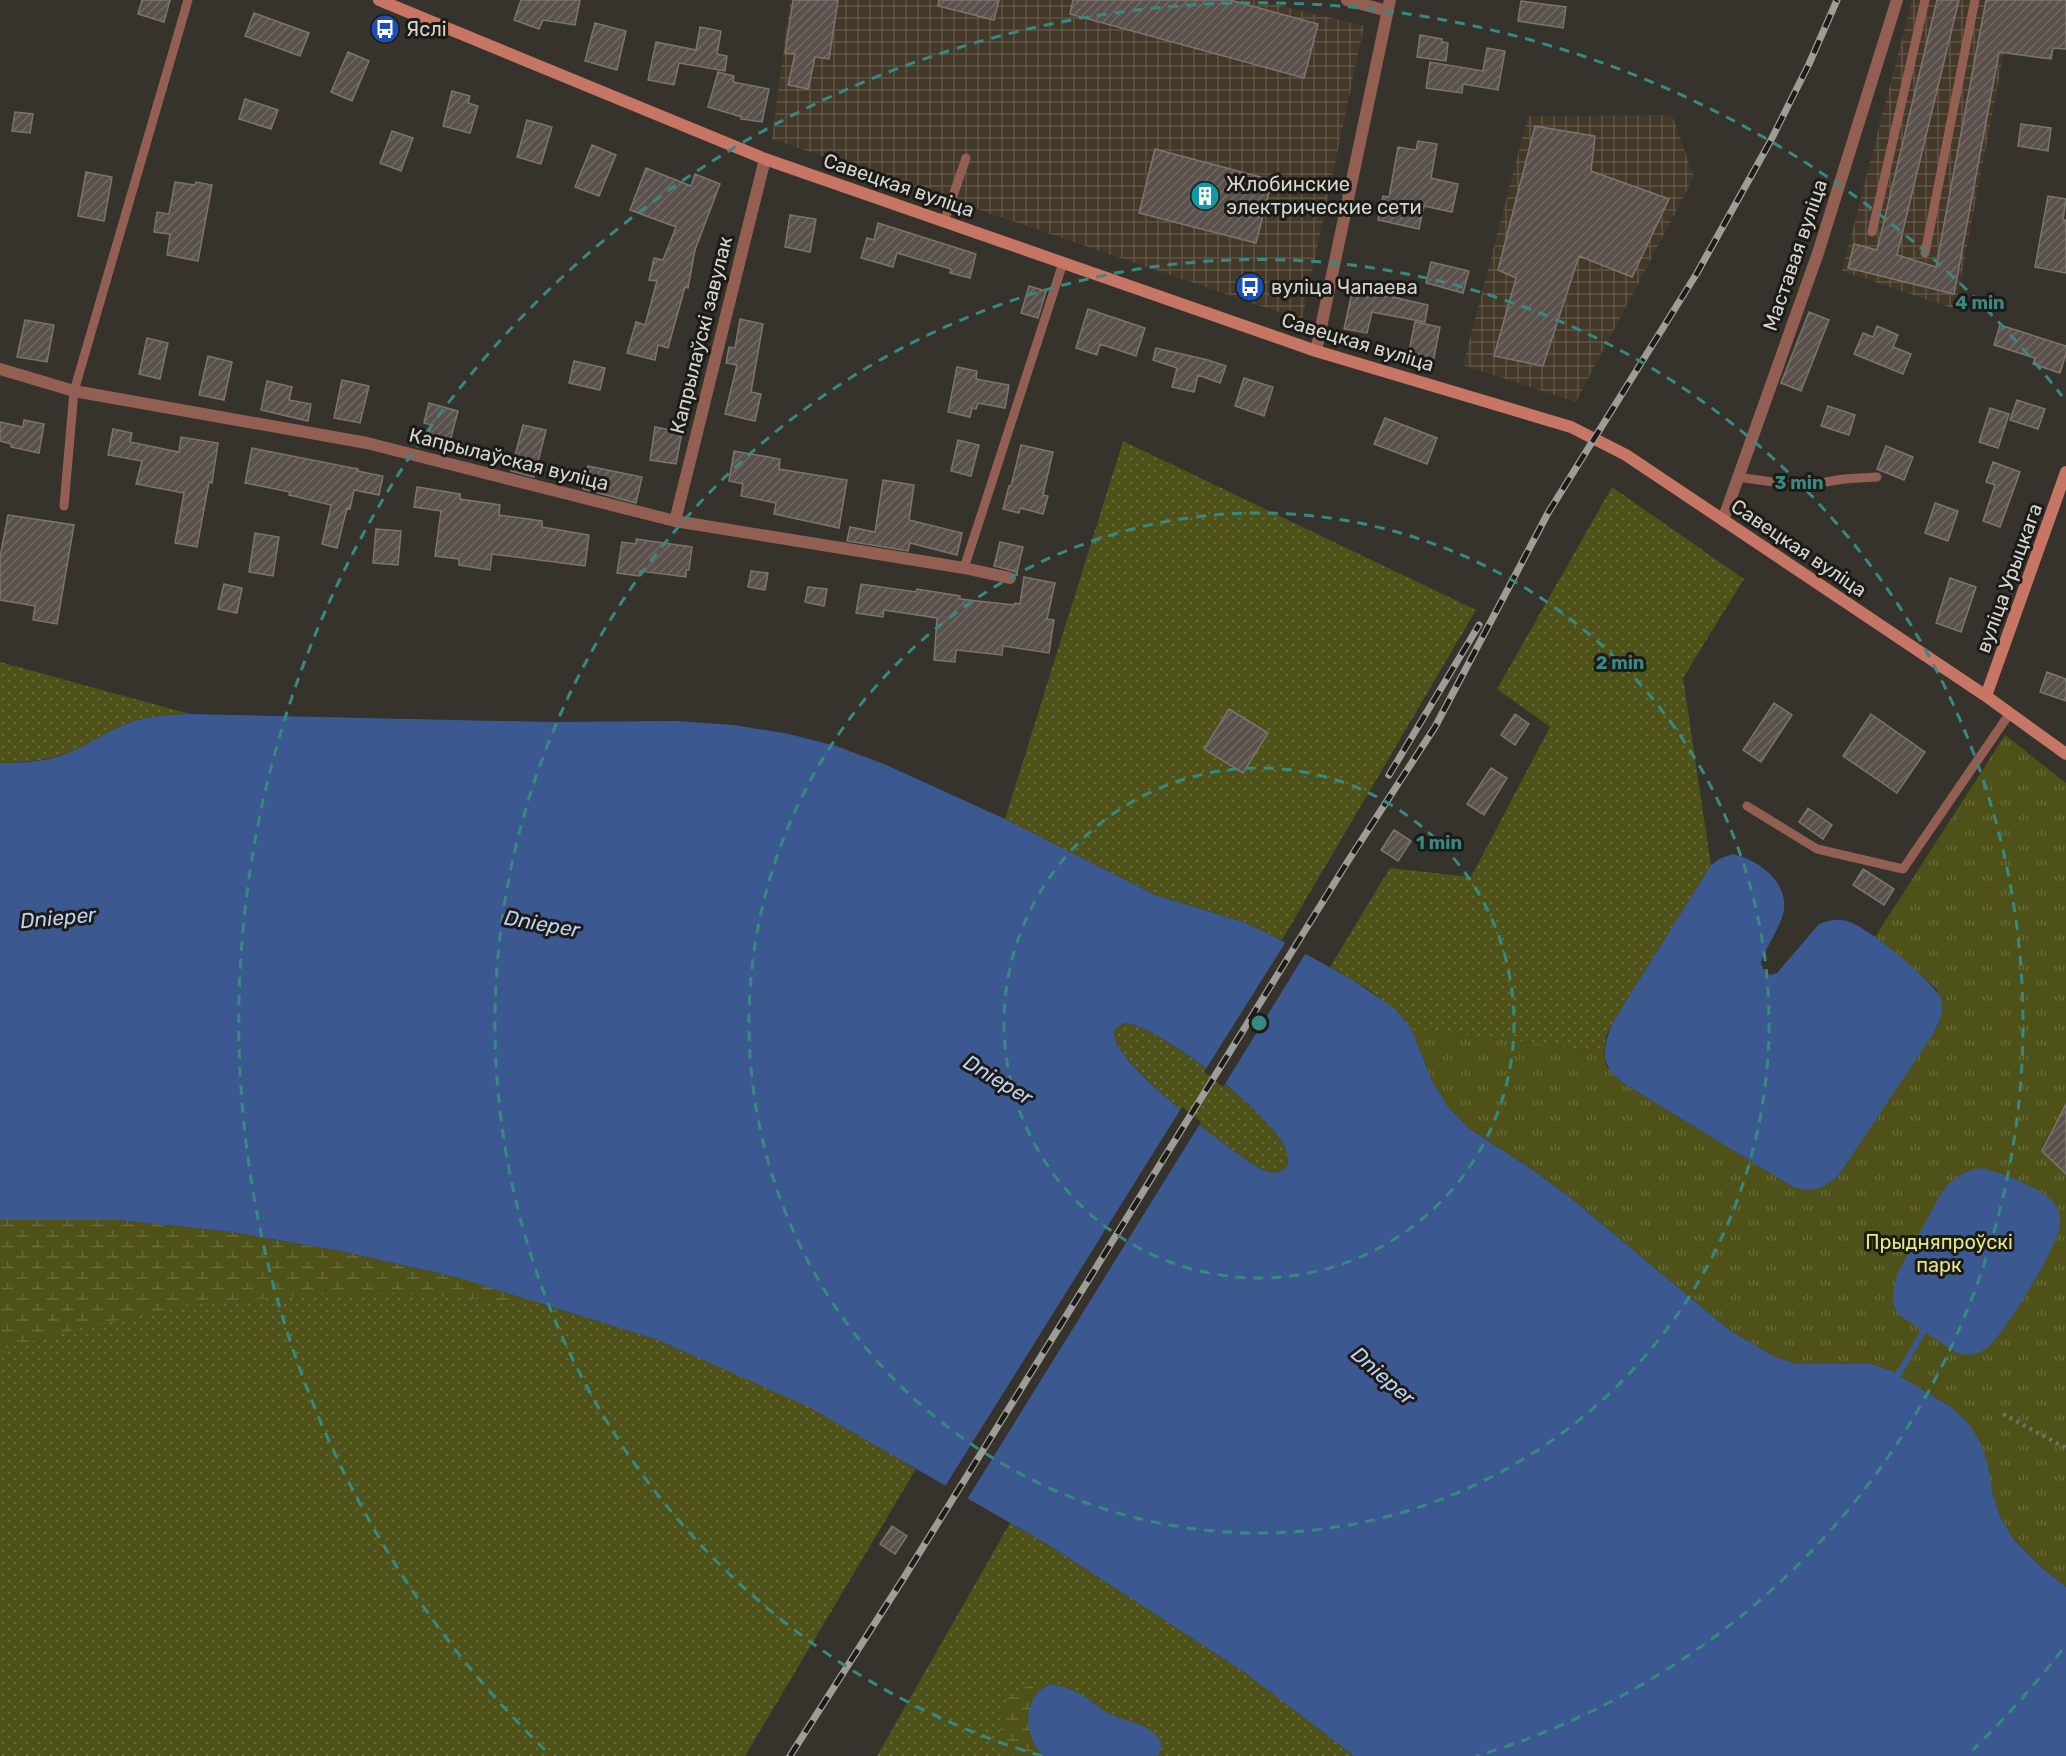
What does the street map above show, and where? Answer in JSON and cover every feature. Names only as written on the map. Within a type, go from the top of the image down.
[{"type":"main road","name":"Савецкая вуліца","points":[[379,0],[765,159],[1316,351],[1571,427],[1626,455],[1986,696],[2066,754]]},
{"type":"main road","name":"вуліца Урыцкага","points":[[1986,696],[2066,472]]},
{"type":"street","points":[[1316,351],[1388,6],[1347,0]]},
{"type":"street","name":"Маставая вуліца","points":[[1723,520],[1818,253],[1897,0]]},
{"type":"street","name":"Капрылаўскі завулак","points":[[675,521],[765,159]]},
{"type":"street","name":"Капрылаўская вуліца","points":[[0,369],[74,391],[368,443],[675,521],[964,568],[1010,578]]},
{"type":"lane","points":[[64,506],[74,391],[188,0]]},
{"type":"lane","points":[[1872,232],[1926,0]]},
{"type":"lane","points":[[1925,253],[1975,0]]},
{"type":"lane","points":[[944,222],[966,158]]},
{"type":"lane","points":[[964,568],[1063,263]]},
{"type":"lane","points":[[1737,477],[1801,486],[1844,479],[1876,477]]},
{"type":"lane","points":[[1747,806],[1817,849],[1903,869],[2010,713]]},
{"type":"path","points":[[2002,1414],[2066,1448]]},
{"type":"shaded area","points":[[790,0],[1258,0],[1364,26],[1302,320],[772,139]]},
{"type":"shaded area","points":[[1912,0],[2014,0],[1955,309],[1842,271]]},
{"type":"shaded area","points":[[1672,115],[1694,177],[1576,402],[1463,365],[1528,116]]},
{"type":"green space","points":[[1123,441],[1476,610],[1282,940],[1243,922],[1155,895],[1005,819]]},
{"type":"green space","points":[[1612,487],[1744,579],[1683,678],[1711,865],[1613,1022],[1606,1037],[1604,1052],[1411,1028],[1393,1009],[1374,994],[1330,967],[1390,868],[1471,877],[1550,727],[1497,689]]},
{"type":"green space","points":[[0,662],[190,714],[157,716],[134,721],[114,729],[81,748],[51,758],[0,763]]},
{"type":"green space","name":"Прыдняпроўскі парк","points":[[2005,735],[2066,783],[2066,1587],[2040,1566],[2014,1540],[2000,1516],[1992,1492],[1951,1407],[1890,1370],[1871,1364],[1798,1364],[1775,1357],[1728,1329],[1572,1199],[1470,1129],[1449,1108],[1432,1081],[1411,1028],[1604,1052],[1606,1066],[1623,1083],[1793,1187],[1812,1189],[1823,1186],[1839,1175],[1939,1024],[1937,990],[1875,937]]},
{"type":"green space","points":[[1127,1023],[1144,1029],[1189,1056],[1237,1094],[1275,1132],[1286,1149],[1288,1166],[1275,1173],[1252,1164],[1162,1093],[1136,1069],[1119,1047],[1115,1031]]},
{"type":"green space","points":[[0,1220],[456,1277],[658,1340],[809,1406],[916,1469],[745,1756],[0,1756]]},
{"type":"green space","points":[[0,1220],[120,1220],[231,1232],[335,1250],[456,1277],[552,1305],[392,1293],[313,1295],[208,1303],[96,1324],[0,1350]]},
{"type":"green space","points":[[1010,1523],[1052,1547],[1244,1672],[1354,1756],[877,1756]]},
{"type":"green space","points":[[1052,1684],[1042,1689],[1035,1697],[1029,1717],[1032,1738],[1044,1756],[1001,1756],[1000,1724],[1005,1704],[1010,1697],[1024,1688]]},
{"type":"water","name":"Dnieper","points":[[190,714],[548,722],[677,721],[734,725],[789,734],[836,746],[884,764],[1005,819],[1155,895],[1243,922],[1351,979],[1394,1008],[1411,1028],[1432,1081],[1449,1108],[1470,1129],[1572,1199],[1728,1329],[1775,1357],[1798,1364],[1871,1364],[1890,1370],[1951,1407],[1969,1424],[1981,1444],[2000,1516],[2014,1540],[2040,1566],[2066,1587],[2066,1756],[1354,1756],[1244,1672],[1052,1547],[809,1407],[658,1340],[456,1277],[335,1250],[231,1232],[120,1220],[0,1220],[0,763],[30,762],[52,758],[77,749],[134,721],[157,716]],"holes":[[[1127,1023],[1144,1029],[1189,1056],[1237,1094],[1275,1132],[1285,1147],[1288,1165],[1275,1173],[1252,1164],[1162,1094],[1136,1069],[1119,1048],[1115,1032]]]},
{"type":"water","points":[[1733,854],[1744,857],[1764,869],[1779,885],[1783,895],[1782,918],[1761,963],[1764,971],[1770,975],[1777,973],[1819,924],[1842,920],[1859,926],[1885,945],[1927,981],[1941,999],[1942,1013],[1933,1034],[1839,1175],[1812,1190],[1793,1187],[1623,1083],[1615,1076],[1606,1062],[1605,1048],[1613,1022],[1711,865]]},
{"type":"water","points":[[1981,1168],[2010,1177],[2050,1198],[2059,1212],[2060,1226],[2057,1237],[2040,1270],[1995,1340],[1984,1350],[1965,1354],[1957,1353],[1905,1319],[1897,1312],[1893,1303],[1893,1293],[1897,1274],[1942,1192],[1959,1176]]},
{"type":"water","points":[[1052,1684],[1071,1690],[1110,1714],[1151,1731],[1161,1743],[1159,1753],[1157,1756],[1044,1756],[1032,1738],[1028,1717],[1035,1697],[1042,1689]]},
{"type":"pier","points":[[1287,940],[1307,951],[1223,1087],[1204,1072]]},
{"type":"pier","points":[[1182,1107],[1201,1122],[966,1501],[944,1488]]},
{"type":"building","points":[[142,0],[170,0],[164,22],[138,14]]},
{"type":"building","points":[[521,0],[580,0],[575,25],[543,20],[539,29],[514,20]]},
{"type":"building","points":[[793,0],[838,0],[829,59],[815,57],[808,89],[788,85],[795,54],[785,53]]},
{"type":"building","points":[[939,0],[999,0],[994,20],[938,6]]},
{"type":"building","points":[[1073,0],[1230,0],[1318,24],[1304,78],[1070,14]]},
{"type":"building","points":[[1937,0],[1959,0],[1897,255],[1936,267],[1986,0],[2066,0],[2066,49],[2053,48],[2051,59],[1999,52],[1954,294],[1848,268],[1854,244],[1877,250]]},
{"type":"building","points":[[1521,1],[1566,7],[1563,28],[1518,21]]},
{"type":"building","points":[[254,13],[309,33],[300,56],[245,36]]},
{"type":"building","points":[[595,23],[626,31],[617,70],[585,61]]},
{"type":"building","points":[[700,27],[721,31],[717,54],[727,56],[725,71],[679,63],[674,85],[648,80],[656,42],[696,50]]},
{"type":"building","points":[[1420,35],[1442,39],[1442,42],[1448,43],[1446,61],[1417,57]]},
{"type":"building","points":[[1487,48],[1505,51],[1498,90],[1463,84],[1462,93],[1426,88],[1430,62],[1483,71]]},
{"type":"building","points":[[348,52],[369,61],[352,101],[331,92]]},
{"type":"building","points":[[718,72],[734,76],[733,82],[769,89],[762,122],[741,119],[742,117],[708,107]]},
{"type":"building","points":[[452,91],[470,96],[468,103],[478,106],[470,133],[443,126]]},
{"type":"building","points":[[245,99],[278,110],[271,129],[239,119]]},
{"type":"building","points":[[15,112],[33,114],[30,133],[12,131]]},
{"type":"building","points":[[527,120],[552,127],[541,164],[517,157]]},
{"type":"building","points":[[2021,124],[2051,128],[2048,151],[2018,146]]},
{"type":"building","points":[[1535,126],[1595,136],[1591,171],[1669,199],[1632,277],[1579,256],[1543,366],[1494,356],[1516,278],[1498,270]]},
{"type":"building","points":[[392,131],[413,138],[401,171],[380,163]]},
{"type":"building","points":[[1418,141],[1437,144],[1431,178],[1458,184],[1452,212],[1424,206],[1419,229],[1378,220],[1383,196],[1389,197],[1398,147],[1416,150]]},
{"type":"building","points":[[592,145],[616,155],[599,196],[575,187]]},
{"type":"building","name":"Жлобинские электрические сети","points":[[1155,149],[1272,180],[1256,243],[1139,213]]},
{"type":"building","points":[[646,168],[691,186],[695,174],[720,184],[695,250],[688,288],[685,287],[668,348],[658,345],[655,360],[627,353],[636,322],[645,325],[657,281],[649,280],[654,258],[663,260],[676,227],[630,210]]},
{"type":"building","points":[[86,172],[112,177],[104,221],[78,216]]},
{"type":"building","points":[[175,182],[212,185],[198,261],[167,255],[170,234],[154,232],[157,212],[169,214]]},
{"type":"building","points":[[2048,196],[2066,199],[2063,220],[2066,220],[2066,273],[2035,267]]},
{"type":"building","points":[[790,215],[816,219],[810,252],[785,247]]},
{"type":"building","points":[[878,223],[976,254],[970,278],[950,273],[951,269],[897,253],[893,267],[861,258],[867,238],[874,240]]},
{"type":"building","points":[[1431,262],[1469,271],[1463,293],[1426,283]]},
{"type":"building","points":[[1029,286],[1046,291],[1038,318],[1021,313]]},
{"type":"building","points":[[1353,288],[1428,305],[1425,322],[1372,312],[1367,333],[1344,329]]},
{"type":"building","points":[[1088,309],[1145,328],[1136,356],[1100,344],[1097,355],[1076,348]]},
{"type":"building","points":[[1809,312],[1829,320],[1801,391],[1781,383]]},
{"type":"building","points":[[740,319],[763,324],[751,392],[761,394],[755,421],[725,414],[737,365],[726,363],[729,347],[735,348]]},
{"type":"building","points":[[25,320],[54,325],[47,362],[17,357]]},
{"type":"building","points":[[1415,322],[1440,327],[1433,362],[1408,356]]},
{"type":"building","points":[[2000,325],[2066,346],[2060,373],[2033,364],[2035,358],[1994,345]]},
{"type":"building","points":[[1877,326],[1898,335],[1893,347],[1911,354],[1903,374],[1854,354],[1863,333],[1873,337]]},
{"type":"building","points":[[147,338],[168,343],[160,379],[139,374]]},
{"type":"building","points":[[1156,348],[1226,366],[1220,383],[1198,375],[1194,392],[1172,387],[1177,368],[1153,360]]},
{"type":"building","points":[[208,356],[232,362],[224,400],[199,395]]},
{"type":"building","points":[[574,361],[605,368],[600,390],[569,383]]},
{"type":"building","points":[[957,367],[977,371],[976,379],[1009,385],[1005,408],[978,403],[976,409],[972,408],[970,417],[948,412]]},
{"type":"building","points":[[1244,378],[1273,387],[1264,416],[1235,406]]},
{"type":"building","points":[[342,380],[369,386],[360,423],[334,418]]},
{"type":"building","points":[[267,381],[292,387],[289,400],[311,404],[308,421],[261,410]]},
{"type":"building","points":[[2017,400],[2045,409],[2038,429],[2010,420]]},
{"type":"building","points":[[429,403],[458,411],[448,449],[427,443],[431,425],[424,423]]},
{"type":"building","points":[[1828,406],[1855,415],[1849,435],[1821,426]]},
{"type":"building","points":[[1990,408],[2009,414],[1998,448],[1979,442]]},
{"type":"building","points":[[1385,418],[1437,438],[1427,464],[1374,444]]},
{"type":"building","points":[[24,420],[44,424],[39,453],[11,447],[11,444],[0,441],[0,422],[23,427]]},
{"type":"building","points":[[523,425],[546,430],[534,477],[511,471]]},
{"type":"building","points":[[655,427],[682,432],[676,464],[650,460]]},
{"type":"building","points":[[113,429],[132,433],[130,442],[179,452],[181,437],[218,443],[212,483],[209,482],[197,547],[175,543],[184,493],[136,484],[142,461],[108,455]]},
{"type":"building","points":[[958,440],[979,445],[971,476],[951,471]]},
{"type":"building","points":[[1021,445],[1053,452],[1043,495],[1048,496],[1043,514],[1020,508],[1019,513],[1003,509]]},
{"type":"building","points":[[1886,446],[1913,457],[1904,480],[1877,469]]},
{"type":"building","points":[[252,448],[383,476],[379,495],[354,490],[337,548],[322,544],[331,505],[289,495],[290,492],[245,483]]},
{"type":"building","points":[[734,451],[780,459],[779,469],[847,480],[839,528],[774,514],[776,503],[741,496],[743,484],[729,481]]},
{"type":"building","points":[[1993,462],[2020,472],[2000,527],[1983,521],[1995,485],[1986,482]]},
{"type":"building","points":[[588,466],[642,477],[636,503],[583,489]]},
{"type":"building","points":[[883,480],[914,485],[909,520],[962,533],[957,555],[910,543],[908,551],[847,541],[850,527],[875,532]]},
{"type":"building","points":[[417,487],[460,494],[460,499],[500,505],[499,515],[542,521],[542,527],[589,535],[585,566],[492,554],[490,570],[459,565],[459,559],[435,556],[441,511],[414,507]]},
{"type":"building","points":[[1935,503],[1958,511],[1948,541],[1925,533]]},
{"type":"building","points":[[8,515],[74,525],[57,624],[33,620],[35,606],[0,600],[0,557]]},
{"type":"building","points":[[376,529],[401,531],[398,565],[373,563]]},
{"type":"building","points":[[255,533],[279,537],[273,576],[249,572]]},
{"type":"building","points":[[636,539],[692,547],[686,577],[640,571],[639,576],[617,573],[622,542],[636,544]]},
{"type":"building","points":[[1000,542],[1023,547],[1017,572],[994,566]]},
{"type":"building","points":[[751,571],[768,573],[765,590],[748,587]]},
{"type":"building","points":[[1024,577],[1055,583],[1047,619],[1054,620],[1049,653],[1003,646],[1002,655],[956,650],[955,662],[934,660],[937,618],[884,610],[883,617],[856,613],[861,584],[916,592],[917,589],[960,596],[960,599],[1014,605],[1015,603],[1020,604]]},
{"type":"building","points":[[1950,578],[1976,587],[1961,632],[1936,623]]},
{"type":"building","points":[[224,584],[242,588],[237,613],[218,609]]},
{"type":"building","points":[[808,587],[827,589],[824,606],[805,602]]},
{"type":"building","points":[[2047,672],[2066,679],[2066,701],[2040,692]]},
{"type":"building","points":[[1774,703],[1792,715],[1761,762],[1743,750]]},
{"type":"building","points":[[1229,709],[1268,733],[1243,773],[1204,749]]},
{"type":"building","points":[[1515,714],[1529,724],[1515,745],[1501,735]]},
{"type":"building","points":[[1871,714],[1925,752],[1897,793],[1843,756]]},
{"type":"building","points":[[1491,768],[1507,778],[1484,815],[1467,804]]},
{"type":"building","points":[[1808,808],[1832,825],[1823,839],[1799,822]]},
{"type":"building","points":[[1394,830],[1411,841],[1398,861],[1381,850]]},
{"type":"building","points":[[1863,869],[1894,889],[1884,905],[1853,885]]},
{"type":"building","points":[[2066,1104],[2066,1174],[2042,1151]]},
{"type":"building","points":[[892,1526],[907,1536],[895,1554],[880,1544]]},
{"type":"waterway","points":[[1895,1380],[1923,1332]]},
{"type":"railway","points":[[790,1756],[905,1576],[1348,861],[1435,727],[1548,513],[1697,273],[1770,142],[1809,64],[1837,0]]},
{"type":"railway","points":[[1389,775],[1479,625]]},
{"type":"place","name":"Яслі","points":[[385,29]]},
{"type":"place","name":"Жлобинские электрические сети","points":[[1205,196]]},
{"type":"place","name":"вуліца Чапаева","points":[[1250,287]]}]
